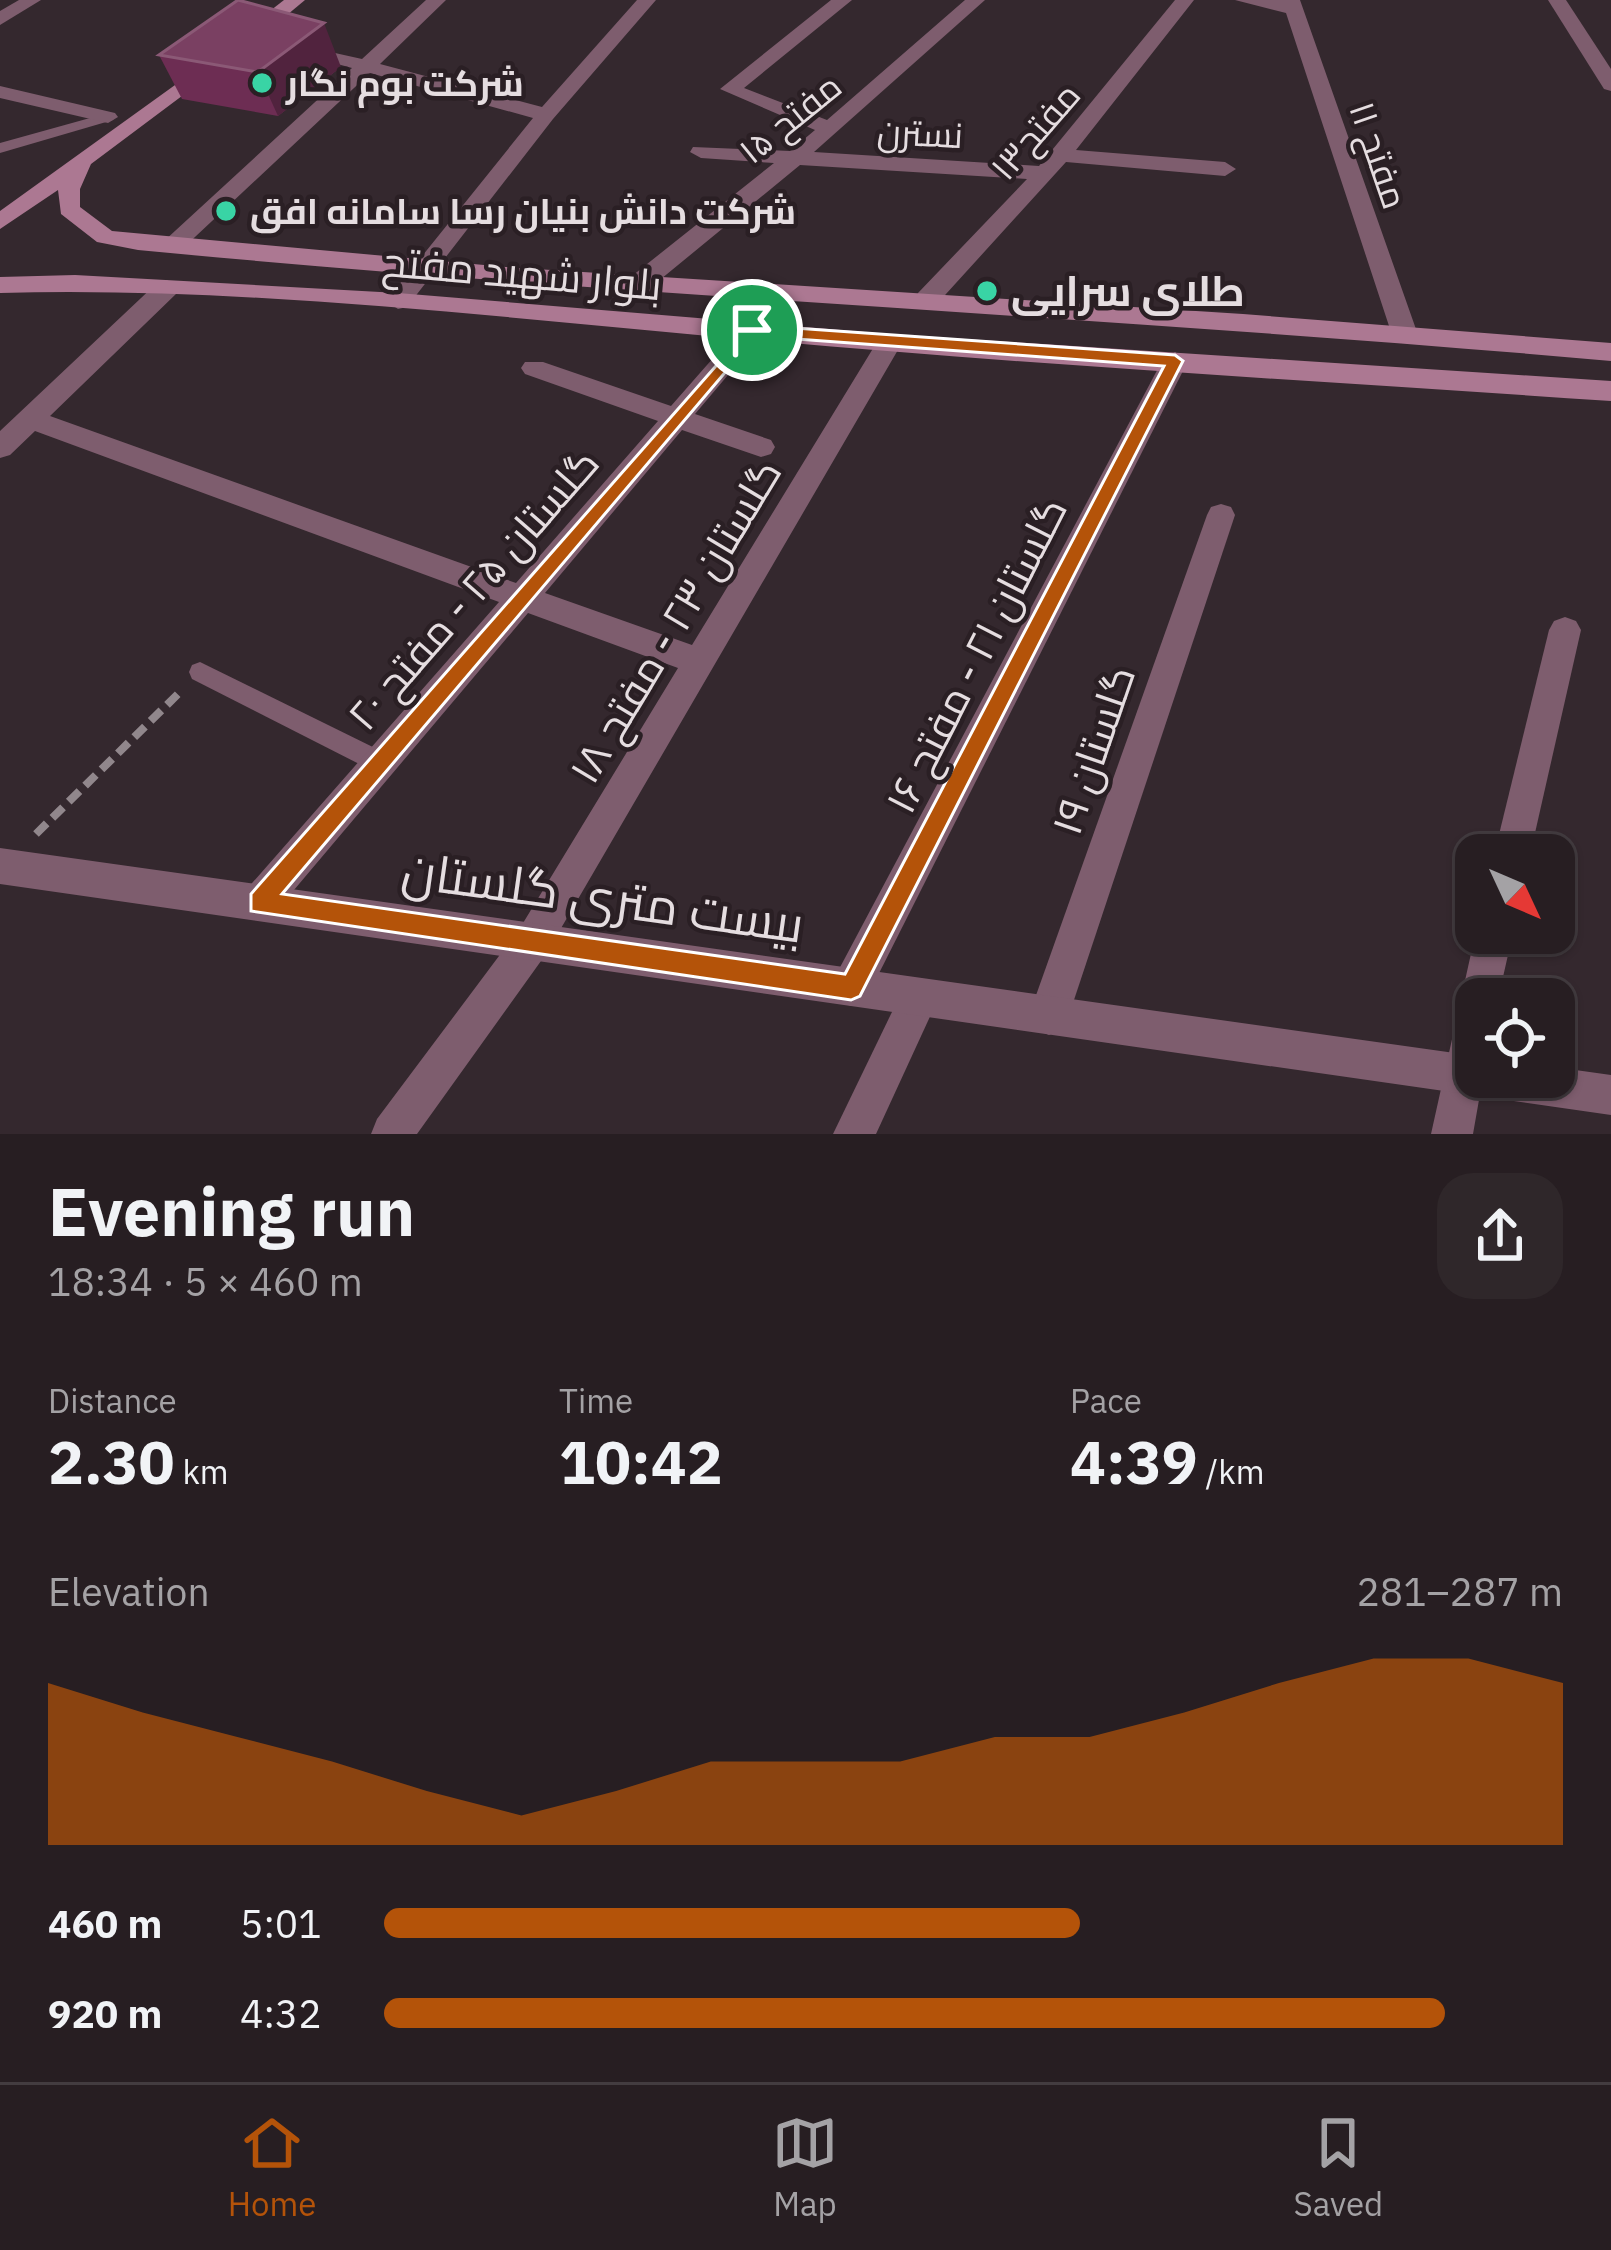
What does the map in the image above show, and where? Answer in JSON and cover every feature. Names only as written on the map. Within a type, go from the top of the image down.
[{"type":"main road","points":[[0,222],[296,0]]},
{"type":"main road","points":[[0,196],[203,43]]},
{"type":"main road","name":"بلوار شهید مفتح","points":[[83,159],[69,189],[68,209],[105,237],[171,247],[1404,332],[1611,352]]},
{"type":"main road","name":"بلوار شهید مفتح","points":[[0,285],[398,301],[890,343],[1611,391]]},
{"type":"street","points":[[171,247],[437,0]]},
{"type":"street","points":[[398,301],[546,115],[647,0]]},
{"type":"street","points":[[830,129],[730,89],[843,0]]},
{"type":"street","name":"مفتح ۱۵","points":[[641,282],[830,129],[976,0]]},
{"type":"street","name":"مفتح۱۳","points":[[926,299],[1061,155],[1185,0]]},
{"type":"street","points":[[1244,0],[1292,4]]},
{"type":"street","points":[[1557,0],[1611,85]]},
{"type":"street","name":"مفتح ۱۱","points":[[1292,4],[1404,332]]},
{"type":"street","points":[[251,34],[546,115]]},
{"type":"street","points":[[0,92],[109,117]]},
{"type":"street","name":"نسترن","points":[[701,152],[1044,173]]},
{"type":"street","points":[[1061,155],[1225,169]]},
{"type":"street","points":[[0,448],[167,289]]},
{"type":"street","name":"گلستان ۲۵ - مفتح ۲۰","points":[[259,903],[752,330]]},
{"type":"street","name":"گلستان ۲۳ - مفتح ۱۸","points":[[392,1134],[533,941],[890,343]]},
{"type":"street","name":"گلستان ۲۱ - مفتح ۱۶","points":[[851,987],[1175,361]]},
{"type":"street","points":[[534,368],[761,447]]},
{"type":"street","points":[[30,419],[699,662]]},
{"type":"street","name":"گلستان ۱۹","points":[[1049,1015],[1221,515]]},
{"type":"street","points":[[1517,834],[1565,630]]},
{"type":"street","name":"بیست متری گلستان","points":[[1,867],[1455,1073]]},
{"type":"street","points":[[854,1134],[920,997]]},
{"type":"street","name":"بیست متری گلستان","points":[[1575,1090],[1611,1095]]},
{"type":"street","points":[[1452,1134],[1466,1098]]},
{"type":"lane","points":[[0,148],[109,117]]},
{"type":"lane","points":[[200,672],[379,762]]},
{"type":"path","points":[[1,867],[200,672]]},
{"type":"building","points":[[238,0],[324,23],[258,72],[159,55]]},
{"type":"place","name":"شرکت بوم نگار","points":[[262,83]]},
{"type":"place","name":"شرکت دانش بنیان رسا سامانه افق","points":[[226,211]]},
{"type":"place","name":"طلای سرایی","points":[[987,291]]},
{"type":"route","points":[[752,330],[1175,361],[851,987],[259,903],[379,762],[752,330]]}]
